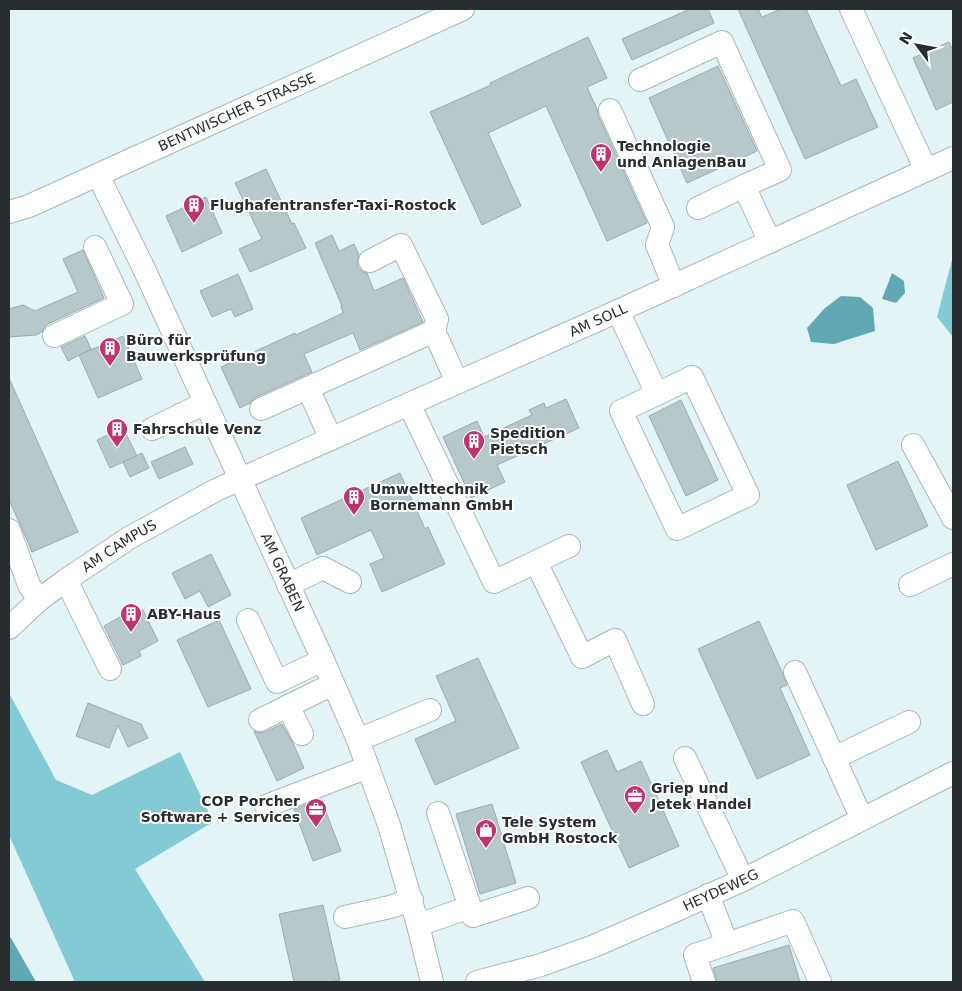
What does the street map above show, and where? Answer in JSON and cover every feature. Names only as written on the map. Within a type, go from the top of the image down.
[{"type":"street","name":"BENTWISCHER STRASSE","points":[[9,212],[29,206],[463,9]]},
{"type":"street","points":[[851,9],[926,170]]},
{"type":"street","points":[[640,80],[722,42],[780,170],[698,208]]},
{"type":"street","points":[[610,110],[663,227],[657,245],[674,286]]},
{"type":"street","name":"AM SOLL","points":[[240,479],[674,286],[953,158]]},
{"type":"street","name":"AM GRABEN","points":[[98,174],[146,271],[358,740],[389,825],[412,900],[432,982]]},
{"type":"street","points":[[744,186],[770,242]]},
{"type":"street","points":[[370,260],[401,245],[437,319],[434,331],[458,382]]},
{"type":"street","points":[[54,336],[122,304],[95,247]]},
{"type":"street","points":[[114,286],[146,271]]},
{"type":"street","points":[[618,311],[657,394]]},
{"type":"street","points":[[261,409],[434,331]]},
{"type":"street","points":[[692,377],[748,495],[677,529],[621,411],[657,394],[692,377]]},
{"type":"street","points":[[308,388],[331,439]]},
{"type":"street","points":[[152,430],[205,403]]},
{"type":"street","points":[[409,404],[494,582],[569,546]]},
{"type":"street","points":[[913,445],[953,518]]},
{"type":"street","name":"AM CAMPUS","points":[[9,628],[39,600],[129,538],[216,490],[240,479]]},
{"type":"street","points":[[9,530],[29,585],[39,600]]},
{"type":"street","points":[[536,562],[582,657],[615,640],[643,704]]},
{"type":"street","points":[[910,585],[953,564]]},
{"type":"street","points":[[288,585],[323,568],[350,582]]},
{"type":"street","points":[[66,580],[110,669]]},
{"type":"street","points":[[248,620],[277,682],[323,660]]},
{"type":"street","points":[[795,672],[862,819]]},
{"type":"street","points":[[260,720],[333,684]]},
{"type":"street","points":[[288,706],[302,734]]},
{"type":"street","points":[[358,740],[430,710]]},
{"type":"street","points":[[834,758],[909,722]]},
{"type":"street","points":[[685,758],[743,880]]},
{"type":"street","points":[[266,806],[368,767]]},
{"type":"street","name":"HEYDEWEG","points":[[477,982],[541,965],[594,946],[743,880],[953,772]]},
{"type":"street","points":[[438,813],[473,916],[528,898]]},
{"type":"street","points":[[708,895],[727,944]]},
{"type":"street","points":[[345,918],[412,900]]},
{"type":"street","points":[[418,925],[470,907]]},
{"type":"street","points":[[704,982],[695,955],[794,921],[820,982]]},
{"type":"shaded area","points":[[953,256],[953,337],[937,317]]},
{"type":"shaded area","points":[[892,273],[904,281],[905,293],[896,303],[882,299]]},
{"type":"shaded area","points":[[841,296],[860,297],[873,308],[875,331],[834,344],[811,342],[807,328],[825,308]]},
{"type":"shaded area","points":[[9,693],[56,780],[92,795],[180,752],[213,822],[135,869],[205,982],[75,982],[9,835]]},
{"type":"shaded area","points":[[9,938],[11,938],[36,982],[9,982]]},
{"type":"building","points":[[690,9],[708,9],[714,23],[632,60],[622,39]]},
{"type":"building","points":[[738,9],[758,9],[762,17],[781,9],[806,9],[841,86],[856,79],[878,127],[805,159]]},
{"type":"building","points":[[588,37],[607,78],[587,87],[647,223],[607,241],[546,106],[488,133],[521,206],[482,225],[430,112],[491,85],[490,83]]},
{"type":"building","points":[[949,42],[953,51],[953,102],[936,110],[913,58]]},
{"type":"building","points":[[718,66],[757,151],[687,183],[649,98]]},
{"type":"building","points":[[266,169],[292,224],[294,223],[306,248],[250,272],[239,249],[262,239],[235,183]]},
{"type":"building","name":"Flughafentransfer-Taxi-Rostock","points":[[206,197],[222,233],[182,252],[166,216]]},
{"type":"building","points":[[332,235],[339,251],[354,244],[359,255],[358,267],[367,273],[374,291],[403,278],[423,322],[360,350],[353,333],[304,354],[312,372],[256,397],[250,403],[240,408],[221,367],[343,313],[342,306],[315,243]]},
{"type":"building","points":[[83,250],[104,298],[48,324],[42,332],[36,335],[9,337],[9,309],[23,305],[35,311],[78,292],[63,259]]},
{"type":"building","points":[[238,274],[253,309],[235,317],[231,309],[212,317],[200,291]]},
{"type":"building","points":[[85,336],[91,349],[68,361],[61,347]]},
{"type":"building","name":"Büro für Bauwerksprüfung","points":[[123,336],[142,379],[98,398],[79,355]]},
{"type":"building","points":[[9,378],[78,532],[32,552],[9,500]]},
{"type":"building","points":[[566,399],[579,428],[497,465],[505,482],[471,498],[443,437],[477,421],[484,437],[532,415],[529,410],[544,403],[546,408]]},
{"type":"building","points":[[681,400],[718,480],[686,496],[649,416]]},
{"type":"building","name":"Fahrschule Venz","points":[[123,428],[137,456],[110,468],[97,440]]},
{"type":"building","points":[[185,447],[193,464],[159,479],[151,462]]},
{"type":"building","points":[[142,453],[149,468],[130,477],[123,462]]},
{"type":"building","points":[[898,461],[928,526],[876,550],[847,485]]},
{"type":"building","points":[[400,473],[425,529],[428,527],[445,564],[382,592],[370,564],[384,558],[371,530],[317,555],[301,518]]},
{"type":"building","points":[[211,554],[231,595],[208,607],[200,591],[185,599],[172,573]]},
{"type":"building","name":"ABY-Haus","points":[[143,610],[158,641],[139,651],[141,656],[123,665],[104,626],[120,617],[122,621]]},
{"type":"building","points":[[219,620],[251,689],[208,707],[177,640]]},
{"type":"building","points":[[759,621],[787,685],[780,688],[810,755],[757,779],[698,649]]},
{"type":"building","points":[[478,658],[519,748],[435,785],[415,739],[456,721],[436,676]]},
{"type":"building","points":[[88,703],[141,724],[148,738],[128,747],[118,725],[109,748],[76,736]]},
{"type":"building","points":[[282,724],[304,768],[277,781],[254,731],[265,732]]},
{"type":"building","name":"Griep und Jetek Handel","points":[[607,750],[617,772],[641,761],[679,846],[629,868],[581,762]]},
{"type":"building","name":"COP Porcher Software + Services","points":[[321,799],[341,851],[313,861],[294,809]]},
{"type":"building","name":"Tele System GmbH Rostock","points":[[492,804],[516,883],[480,894],[456,814]]},
{"type":"building","points":[[323,905],[340,980],[329,982],[294,982],[279,914]]},
{"type":"building","points":[[789,945],[800,982],[717,982],[713,968]]},
{"type":"place","name":"Technologie und AnlagenBau","points":[[601,173]]},
{"type":"place","name":"Flughafentransfer-Taxi-Rostock","points":[[194,224]]},
{"type":"place","name":"Büro für Bauwerksprüfung","points":[[110,367]]},
{"type":"place","name":"Fahrschule Venz","points":[[117,448]]},
{"type":"place","name":"Spedition Pietsch","points":[[474,460]]},
{"type":"place","name":"Umwelttechnik Bornemann GmbH","points":[[354,516]]},
{"type":"place","name":"ABY-Haus","points":[[131,633]]},
{"type":"place","name":"Griep und Jetek Handel","points":[[635,815]]},
{"type":"place","name":"COP Porcher Software + Services","points":[[316,828]]},
{"type":"place","name":"Tele System GmbH Rostock","points":[[486,849]]}]
